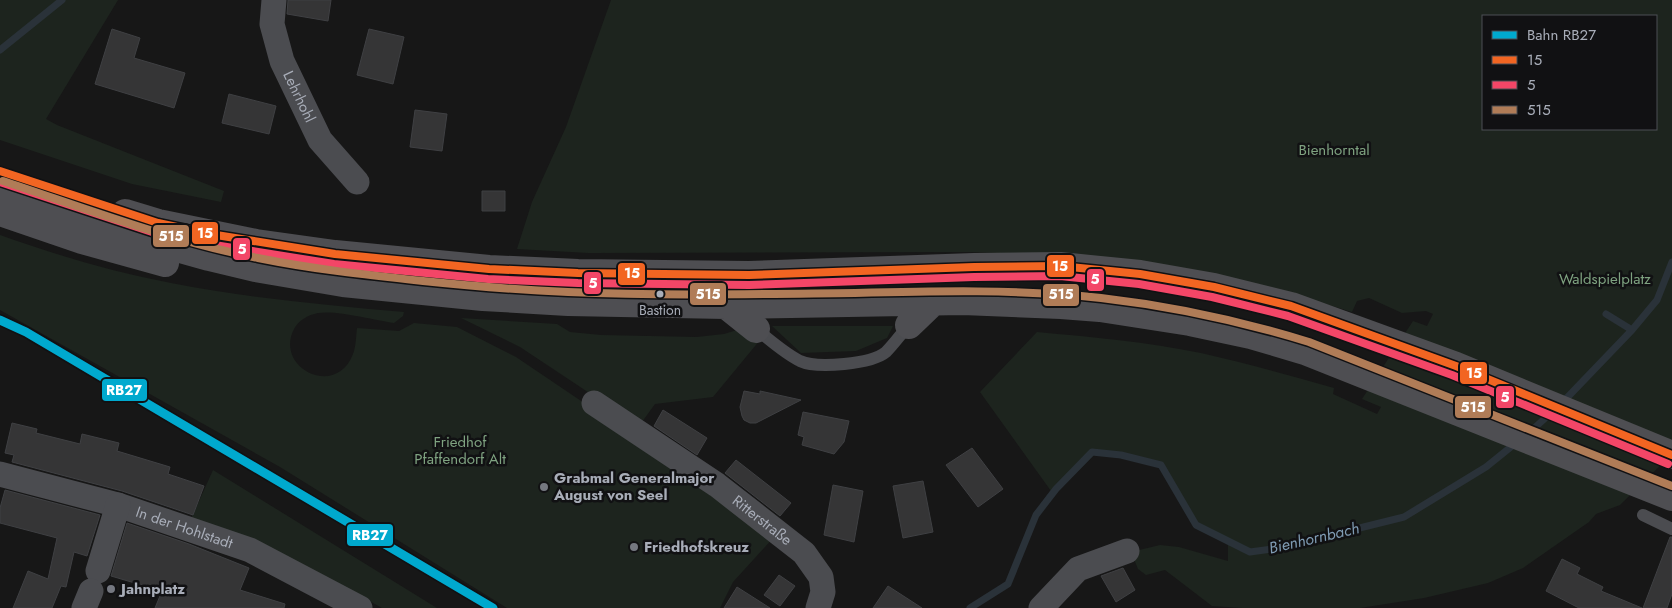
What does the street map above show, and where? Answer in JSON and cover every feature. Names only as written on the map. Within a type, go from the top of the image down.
[{"type":"highway","points":[[0,171],[106,207],[158,222],[247,241],[335,254],[489,269],[578,273],[749,275],[1060,266],[1140,274],[1224,289],[1291,306],[1456,366],[1672,455]]},
{"type":"highway","points":[[0,190],[159,243],[209,257],[255,268],[343,283],[482,297],[568,302],[726,305],[995,301],[1108,310],[1190,322],[1251,335],[1305,351],[1672,497]]},
{"type":"highway","points":[[0,212],[82,240],[184,267],[251,279],[282,282],[343,283]]},
{"type":"highway","points":[[909,325],[934,301]]},
{"type":"highway","points":[[726,305],[756,329]]},
{"type":"street","name":"Lehrhohl","points":[[274,0],[272,24],[282,61],[320,140],[356,182]]},
{"type":"street","name":"Ritterstraße","points":[[594,403],[717,485],[804,553],[821,578],[823,592],[818,608]]},
{"type":"street","name":"In der Hohlstadt","points":[[0,474],[118,505],[250,550],[355,607]]},
{"type":"street","points":[[91,590],[118,505]]},
{"type":"street","points":[[1041,608],[1078,569],[1127,551]]},
{"type":"lane","points":[[756,329],[802,362],[820,365],[858,363],[872,360],[886,352],[909,325]]},
{"type":"lane","points":[[1643,515],[1672,529]]},
{"type":"green space","points":[[0,0],[118,0],[46,119],[224,191],[221,202],[132,184],[0,140]]},
{"type":"green space","name":"Bienhorntal","points":[[611,0],[1672,0],[1672,454],[1620,505],[1596,514],[1589,522],[1523,568],[1488,583],[1424,598],[1360,608],[1242,608],[1212,606],[1165,570],[1146,575],[1138,569],[1131,552],[1160,545],[1179,547],[1228,561],[1228,543],[1195,527],[1159,466],[1123,458],[1094,455],[1058,491],[1051,491],[980,392],[1037,332],[1140,343],[1218,357],[1334,388],[1333,394],[1377,414],[1381,407],[1362,399],[1413,321],[1427,326],[1433,314],[1426,311],[1402,313],[1369,298],[1357,301],[1352,312],[1279,290],[1079,256],[970,252],[589,253],[517,249],[532,202],[566,127]]},
{"type":"green space","name":"Friedhof Pfaffendorf Alt","points":[[0,235],[85,262],[171,283],[258,297],[404,312],[403,316],[394,323],[326,312],[314,314],[301,321],[294,329],[290,343],[292,356],[299,366],[310,373],[322,376],[334,375],[345,367],[354,351],[357,328],[399,331],[414,323],[457,327],[516,357],[716,492],[774,537],[733,582],[720,608],[507,608],[280,467],[0,310]]},
{"type":"green space","points":[[461,318],[557,324],[570,332],[601,335],[697,337],[724,334],[737,330],[760,340],[713,397],[655,404],[639,426],[520,347]]},
{"type":"green space","points":[[772,326],[893,326],[887,338],[856,351],[801,353]]},
{"type":"green space","points":[[213,470],[437,608],[382,608],[359,595],[191,519]]},
{"type":"building","points":[[288,0],[331,0],[328,21],[287,14]]},
{"type":"building","points":[[112,29],[140,38],[134,58],[185,73],[174,108],[95,84]]},
{"type":"building","points":[[369,29],[404,37],[393,84],[357,75]]},
{"type":"building","points":[[229,94],[276,106],[269,134],[222,123]]},
{"type":"building","points":[[415,110],[447,114],[442,151],[410,147]]},
{"type":"building","points":[[482,191],[505,191],[505,211],[482,211]]},
{"type":"building","points":[[744,391],[760,394],[760,391],[801,400],[756,423],[750,423],[744,420],[740,407]]},
{"type":"building","points":[[663,410],[707,438],[697,455],[654,426]]},
{"type":"building","points":[[803,412],[849,421],[844,442],[834,454],[802,445],[804,437],[798,435]]},
{"type":"building","points":[[12,423],[37,429],[36,433],[80,444],[82,434],[119,443],[117,451],[170,467],[168,474],[204,486],[193,515],[122,491],[12,462],[14,455],[5,453]]},
{"type":"building","points":[[972,448],[1003,489],[978,507],[946,465]]},
{"type":"building","points":[[736,460],[791,503],[780,516],[725,473]]},
{"type":"building","points":[[923,481],[933,532],[903,538],[893,486]]},
{"type":"building","points":[[833,485],[863,491],[854,542],[824,535]]},
{"type":"building","points":[[5,490],[100,515],[87,556],[74,552],[66,587],[61,586],[52,608],[13,608],[28,571],[48,579],[57,538],[0,523],[0,508]]},
{"type":"building","points":[[127,523],[189,544],[249,568],[240,590],[285,604],[284,608],[155,608],[162,591],[111,576]]},
{"type":"building","points":[[1670,537],[1672,537],[1672,594],[1667,608],[1643,608]]},
{"type":"building","points":[[1562,559],[1580,568],[1577,574],[1603,587],[1601,591],[1642,608],[1579,608],[1546,591]]},
{"type":"building","points":[[1123,568],[1135,590],[1116,602],[1101,576]]},
{"type":"building","points":[[779,575],[795,586],[780,606],[764,595]]},
{"type":"building","points":[[888,586],[922,608],[873,608]]},
{"type":"building","points":[[737,587],[770,608],[724,608]]},
{"type":"waterway","points":[[0,50],[62,0]]},
{"type":"waterway","name":"Bienhornbach","points":[[1561,404],[1632,330],[1657,300],[1672,262]]},
{"type":"waterway","points":[[1606,314],[1632,330]]},
{"type":"waterway","name":"Bienhornbach","points":[[1530,432],[1553,411]]},
{"type":"waterway","name":"Bienhornbach","points":[[970,608],[1008,584],[1036,515],[1056,489],[1092,452],[1121,455],[1161,465],[1196,525],[1250,552],[1279,548],[1404,517],[1486,467],[1517,442]]},
{"type":"rail line","name":"RB27","points":[[0,320],[26,332],[493,608]]},
{"type":"transit line","name":"15","points":[[0,171],[158,223],[210,234],[335,254],[489,269],[578,273],[749,275],[1060,266],[1140,274],[1214,287],[1291,306],[1456,366],[1672,455]]},
{"type":"transit line","name":"515","points":[[3,181],[129,224],[193,243],[258,258],[402,279],[514,289],[604,293],[747,294],[947,291],[1039,293],[1127,301],[1180,310],[1258,327],[1309,342],[1672,486]]},
{"type":"transit line","name":"5","points":[[0,182],[155,233],[208,244],[334,264],[488,279],[578,283],[749,285],[1060,276],[1139,284],[1212,297],[1288,316],[1452,375],[1668,464]]},
{"type":"place","name":"Bastion","points":[[660,294]]},
{"type":"place","name":"Grabmal Generalmajor August von Seel","points":[[544,487]]},
{"type":"place","name":"Friedhofskreuz","points":[[634,547]]},
{"type":"place","name":"Jahnplatz","points":[[111,589]]},
{"type":"park label","name":"Waldspielplatz","points":[[1605,279]]}]
